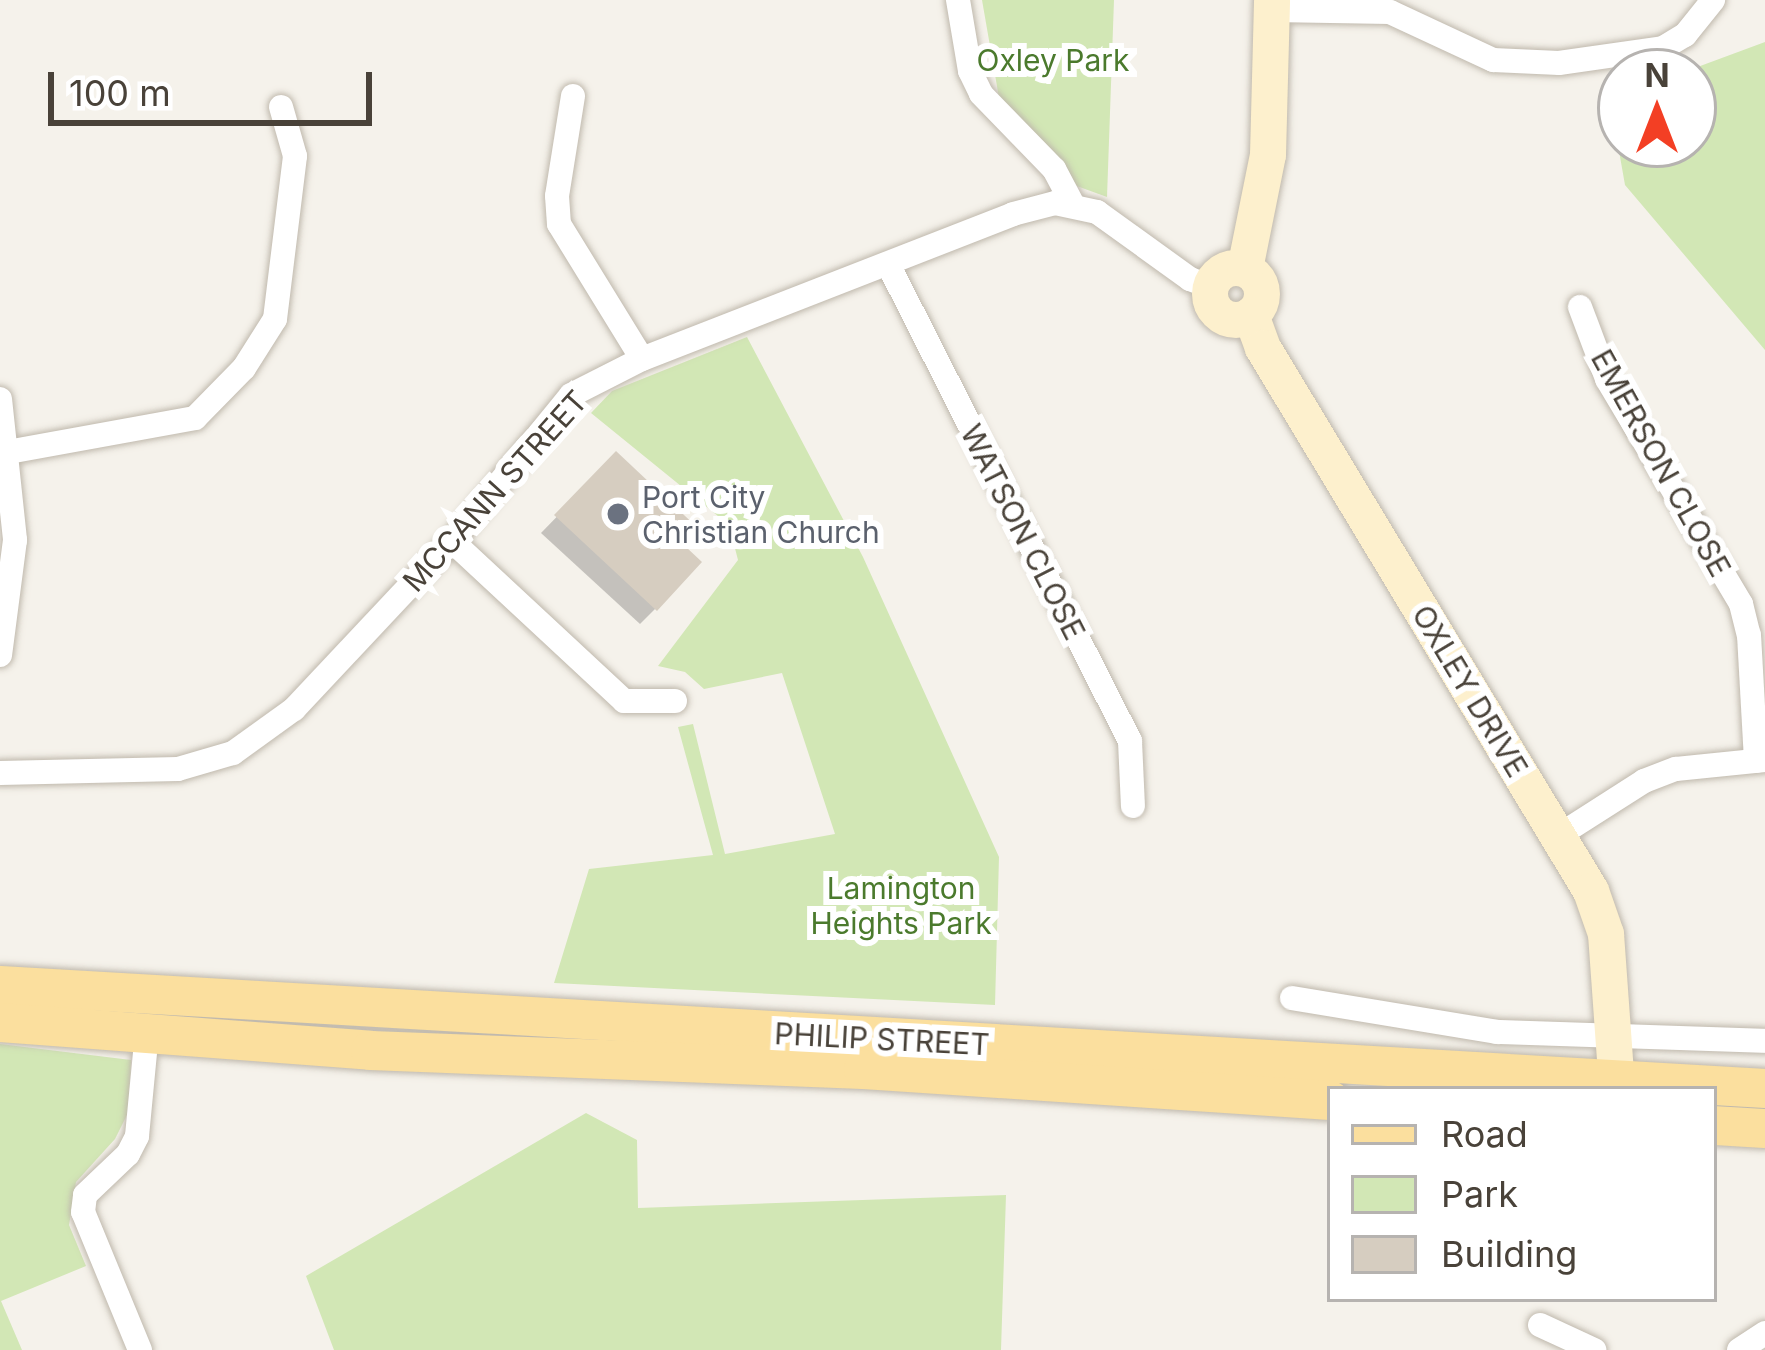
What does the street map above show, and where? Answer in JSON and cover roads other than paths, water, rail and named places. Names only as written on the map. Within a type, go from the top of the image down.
[{"type":"main road","name":"PHILIP STREET","points":[[0,985],[1691,1086]]},
{"type":"main road","name":"PHILIP STREET","points":[[0,1022],[597,1062],[1048,1079],[1327,1100]]},
{"type":"main road","name":"PHILIP STREET","points":[[1717,1087],[1765,1088]]},
{"type":"main road","points":[[1717,1125],[1765,1128]]},
{"type":"street","points":[[958,0],[970,71],[981,94],[1054,169],[1072,203],[1097,212],[1190,279],[1210,287]]},
{"type":"street","points":[[1245,269],[1267,168],[1272,5],[1390,13],[1493,60],[1559,63],[1663,48],[1685,35],[1713,0]]},
{"type":"street","points":[[573,96],[556,196],[559,224],[642,358]]},
{"type":"street","points":[[8,452],[195,418],[244,368],[275,319],[295,156],[281,107]]},
{"type":"street","name":"MCCANN STREET","points":[[0,772],[178,769],[233,753],[294,709],[452,541],[572,395],[642,358],[1013,214],[1072,203]]},
{"type":"street","name":"WATSON CLOSE","points":[[888,264],[1130,741],[1133,806]]},
{"type":"street","points":[[1210,287],[1224,271],[1245,269]]},
{"type":"street","points":[[1210,287],[1217,312],[1233,320],[1251,315],[1262,290],[1245,269]]},
{"type":"street","name":"EMERSON CLOSE","points":[[1580,307],[1607,379],[1741,604],[1749,635],[1760,761]]},
{"type":"street","name":"OXLEY DRIVE","points":[[1251,315],[1263,348],[1591,891],[1606,934],[1617,1084]]},
{"type":"street","points":[[0,399],[15,540],[0,655]]},
{"type":"street","points":[[452,541],[624,700],[675,700]]},
{"type":"street","points":[[1558,836],[1644,781],[1676,769],[1760,761]]},
{"type":"street","points":[[1292,998],[1497,1032],[1765,1042]]},
{"type":"street","points":[[140,1350],[87,1231],[85,1195],[128,1154],[137,1136],[147,1034]]},
{"type":"street","points":[[1540,1325],[1594,1350]]},
{"type":"street","points":[[1739,1350],[1765,1333]]},
{"type":"place","name":"Port City Christian Church","points":[[618,514]]},
{"type":"park label","name":"Oxley Park","points":[[1053,60]]},
{"type":"park label","name":"Lamington Heights Park","points":[[901,905]]}]
